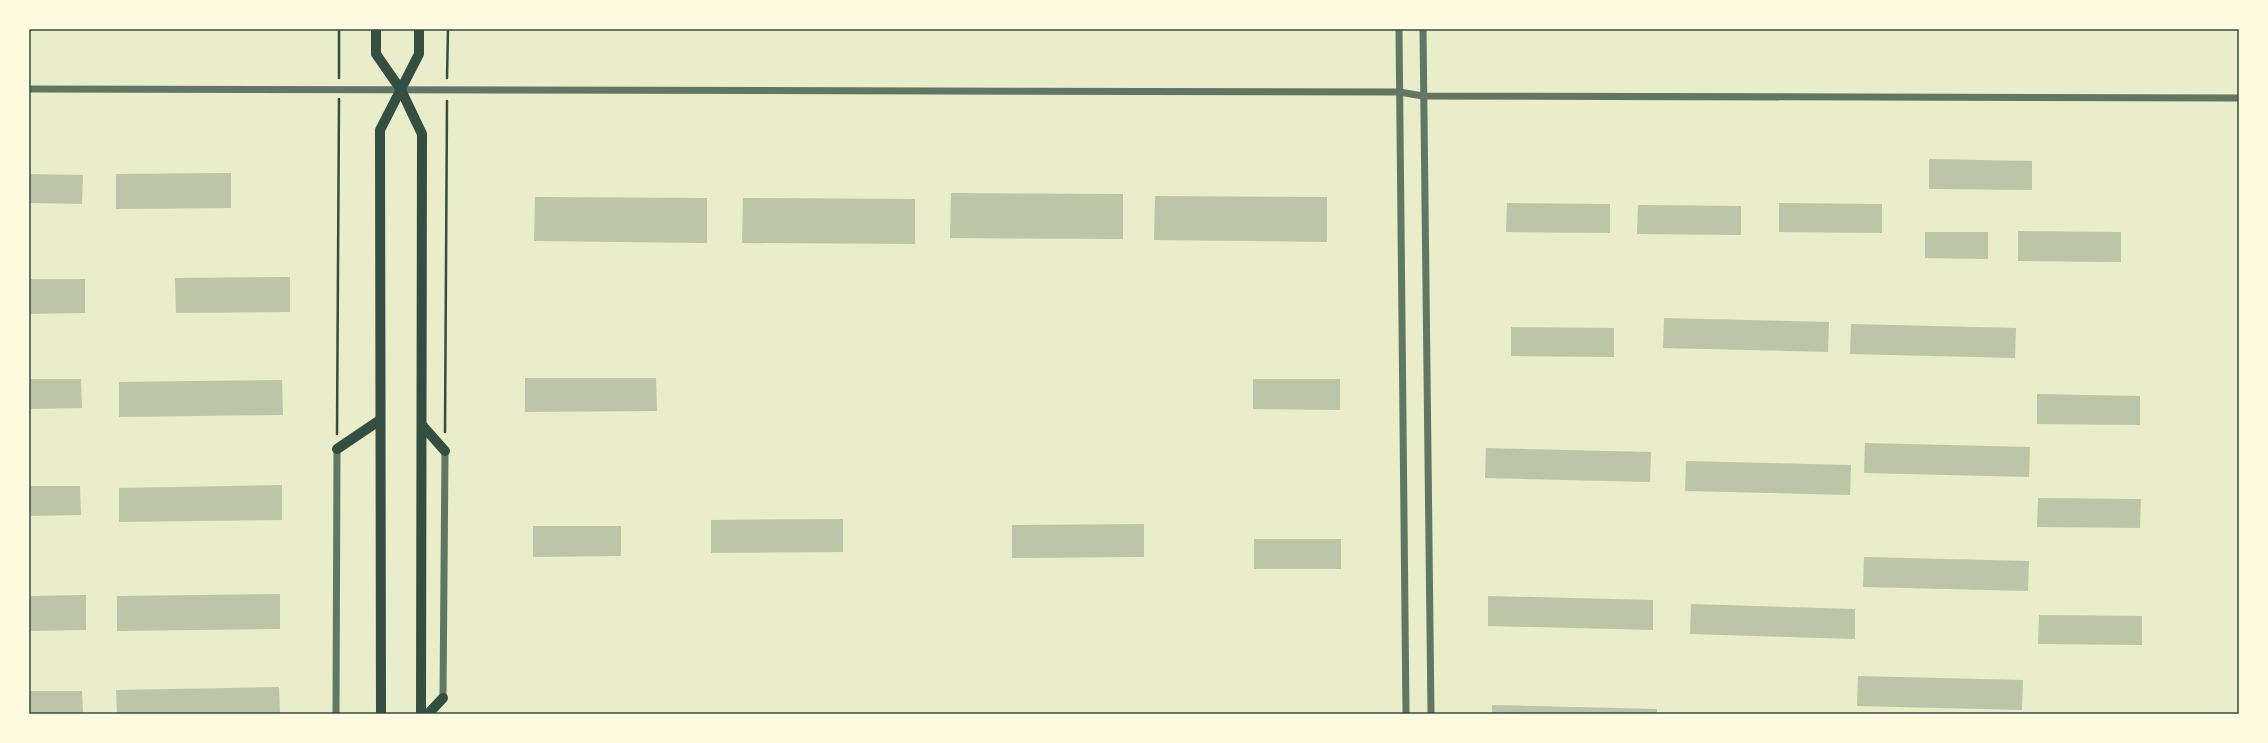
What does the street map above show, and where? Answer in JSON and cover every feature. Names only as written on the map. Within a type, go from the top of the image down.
[{"type":"main road","points":[[376,29],[376,54],[401,90],[422,134],[421,714]]},
{"type":"main road","points":[[380,714],[380,130],[419,54],[419,29]]},
{"type":"main road","points":[[337,449],[380,420]]},
{"type":"main road","points":[[422,425],[445,451]]},
{"type":"main road","points":[[428,714],[443,698]]},
{"type":"street","points":[[1399,29],[1406,714]]},
{"type":"street","points":[[1423,29],[1430,714]]},
{"type":"street","points":[[29,89],[1399,92],[1423,96],[2239,98]]},
{"type":"street","points":[[336,714],[337,449]]},
{"type":"street","points":[[443,698],[445,451]]},
{"type":"path","points":[[337,449],[339,29]]},
{"type":"path","points":[[445,451],[448,29]]},
{"type":"building","points":[[1929,159],[2032,161],[2032,190],[1929,189]]},
{"type":"building","points":[[231,173],[231,208],[116,209],[116,174]]},
{"type":"building","points":[[29,174],[83,175],[82,204],[29,203]]},
{"type":"building","points":[[951,193],[1123,194],[1123,239],[950,238]]},
{"type":"building","points":[[1155,196],[1327,197],[1327,242],[1154,240]]},
{"type":"building","points":[[535,197],[707,198],[707,243],[534,241]]},
{"type":"building","points":[[743,198],[915,199],[915,244],[742,243]]},
{"type":"building","points":[[1507,203],[1610,204],[1610,233],[1506,232]]},
{"type":"building","points":[[1779,203],[1882,204],[1882,233],[1779,232]]},
{"type":"building","points":[[1638,205],[1741,206],[1741,235],[1637,234]]},
{"type":"building","points":[[2018,231],[2121,232],[2121,262],[2018,261]]},
{"type":"building","points":[[1925,232],[1988,232],[1988,259],[1925,258]]},
{"type":"building","points":[[290,277],[290,312],[176,313],[175,278]]},
{"type":"building","points":[[29,279],[85,279],[85,313],[29,314]]},
{"type":"building","points":[[1664,318],[1829,322],[1828,352],[1663,348]]},
{"type":"building","points":[[1851,324],[2016,328],[2015,358],[1850,354]]},
{"type":"building","points":[[1511,327],[1614,328],[1614,357],[1511,356]]},
{"type":"building","points":[[525,378],[656,378],[657,411],[525,412]]},
{"type":"building","points":[[29,379],[81,379],[82,408],[29,409]]},
{"type":"building","points":[[1253,379],[1340,379],[1340,410],[1253,409]]},
{"type":"building","points":[[282,380],[283,415],[119,417],[119,382]]},
{"type":"building","points":[[2037,394],[2140,396],[2140,425],[2037,424]]},
{"type":"building","points":[[1865,443],[2030,447],[2029,477],[1864,473]]},
{"type":"building","points":[[1486,448],[1651,452],[1650,482],[1485,478]]},
{"type":"building","points":[[1686,461],[1851,465],[1850,495],[1685,491]]},
{"type":"building","points":[[282,485],[282,520],[119,522],[119,488]]},
{"type":"building","points":[[29,486],[80,486],[81,515],[29,516]]},
{"type":"building","points":[[2038,498],[2141,499],[2140,528],[2037,527]]},
{"type":"building","points":[[843,519],[843,552],[711,553],[711,520]]},
{"type":"building","points":[[1144,524],[1144,557],[1012,558],[1012,525]]},
{"type":"building","points":[[533,526],[621,526],[621,556],[533,557]]},
{"type":"building","points":[[1254,539],[1341,539],[1341,569],[1254,569]]},
{"type":"building","points":[[1864,557],[2029,561],[2028,591],[1863,587]]},
{"type":"building","points":[[280,594],[280,629],[117,631],[117,596]]},
{"type":"building","points":[[86,595],[86,630],[29,631],[29,596]]},
{"type":"building","points":[[1488,596],[1653,600],[1653,630],[1488,626]]},
{"type":"building","points":[[1691,604],[1855,609],[1855,639],[1690,634]]},
{"type":"building","points":[[2039,615],[2142,616],[2142,645],[2038,644]]},
{"type":"building","points":[[1858,676],[2023,680],[2022,710],[1857,706]]},
{"type":"building","points":[[279,687],[280,714],[117,714],[116,690]]},
{"type":"building","points":[[29,691],[82,691],[83,714],[29,714]]},
{"type":"building","points":[[1492,705],[1657,709],[1657,714],[1492,714]]}]
